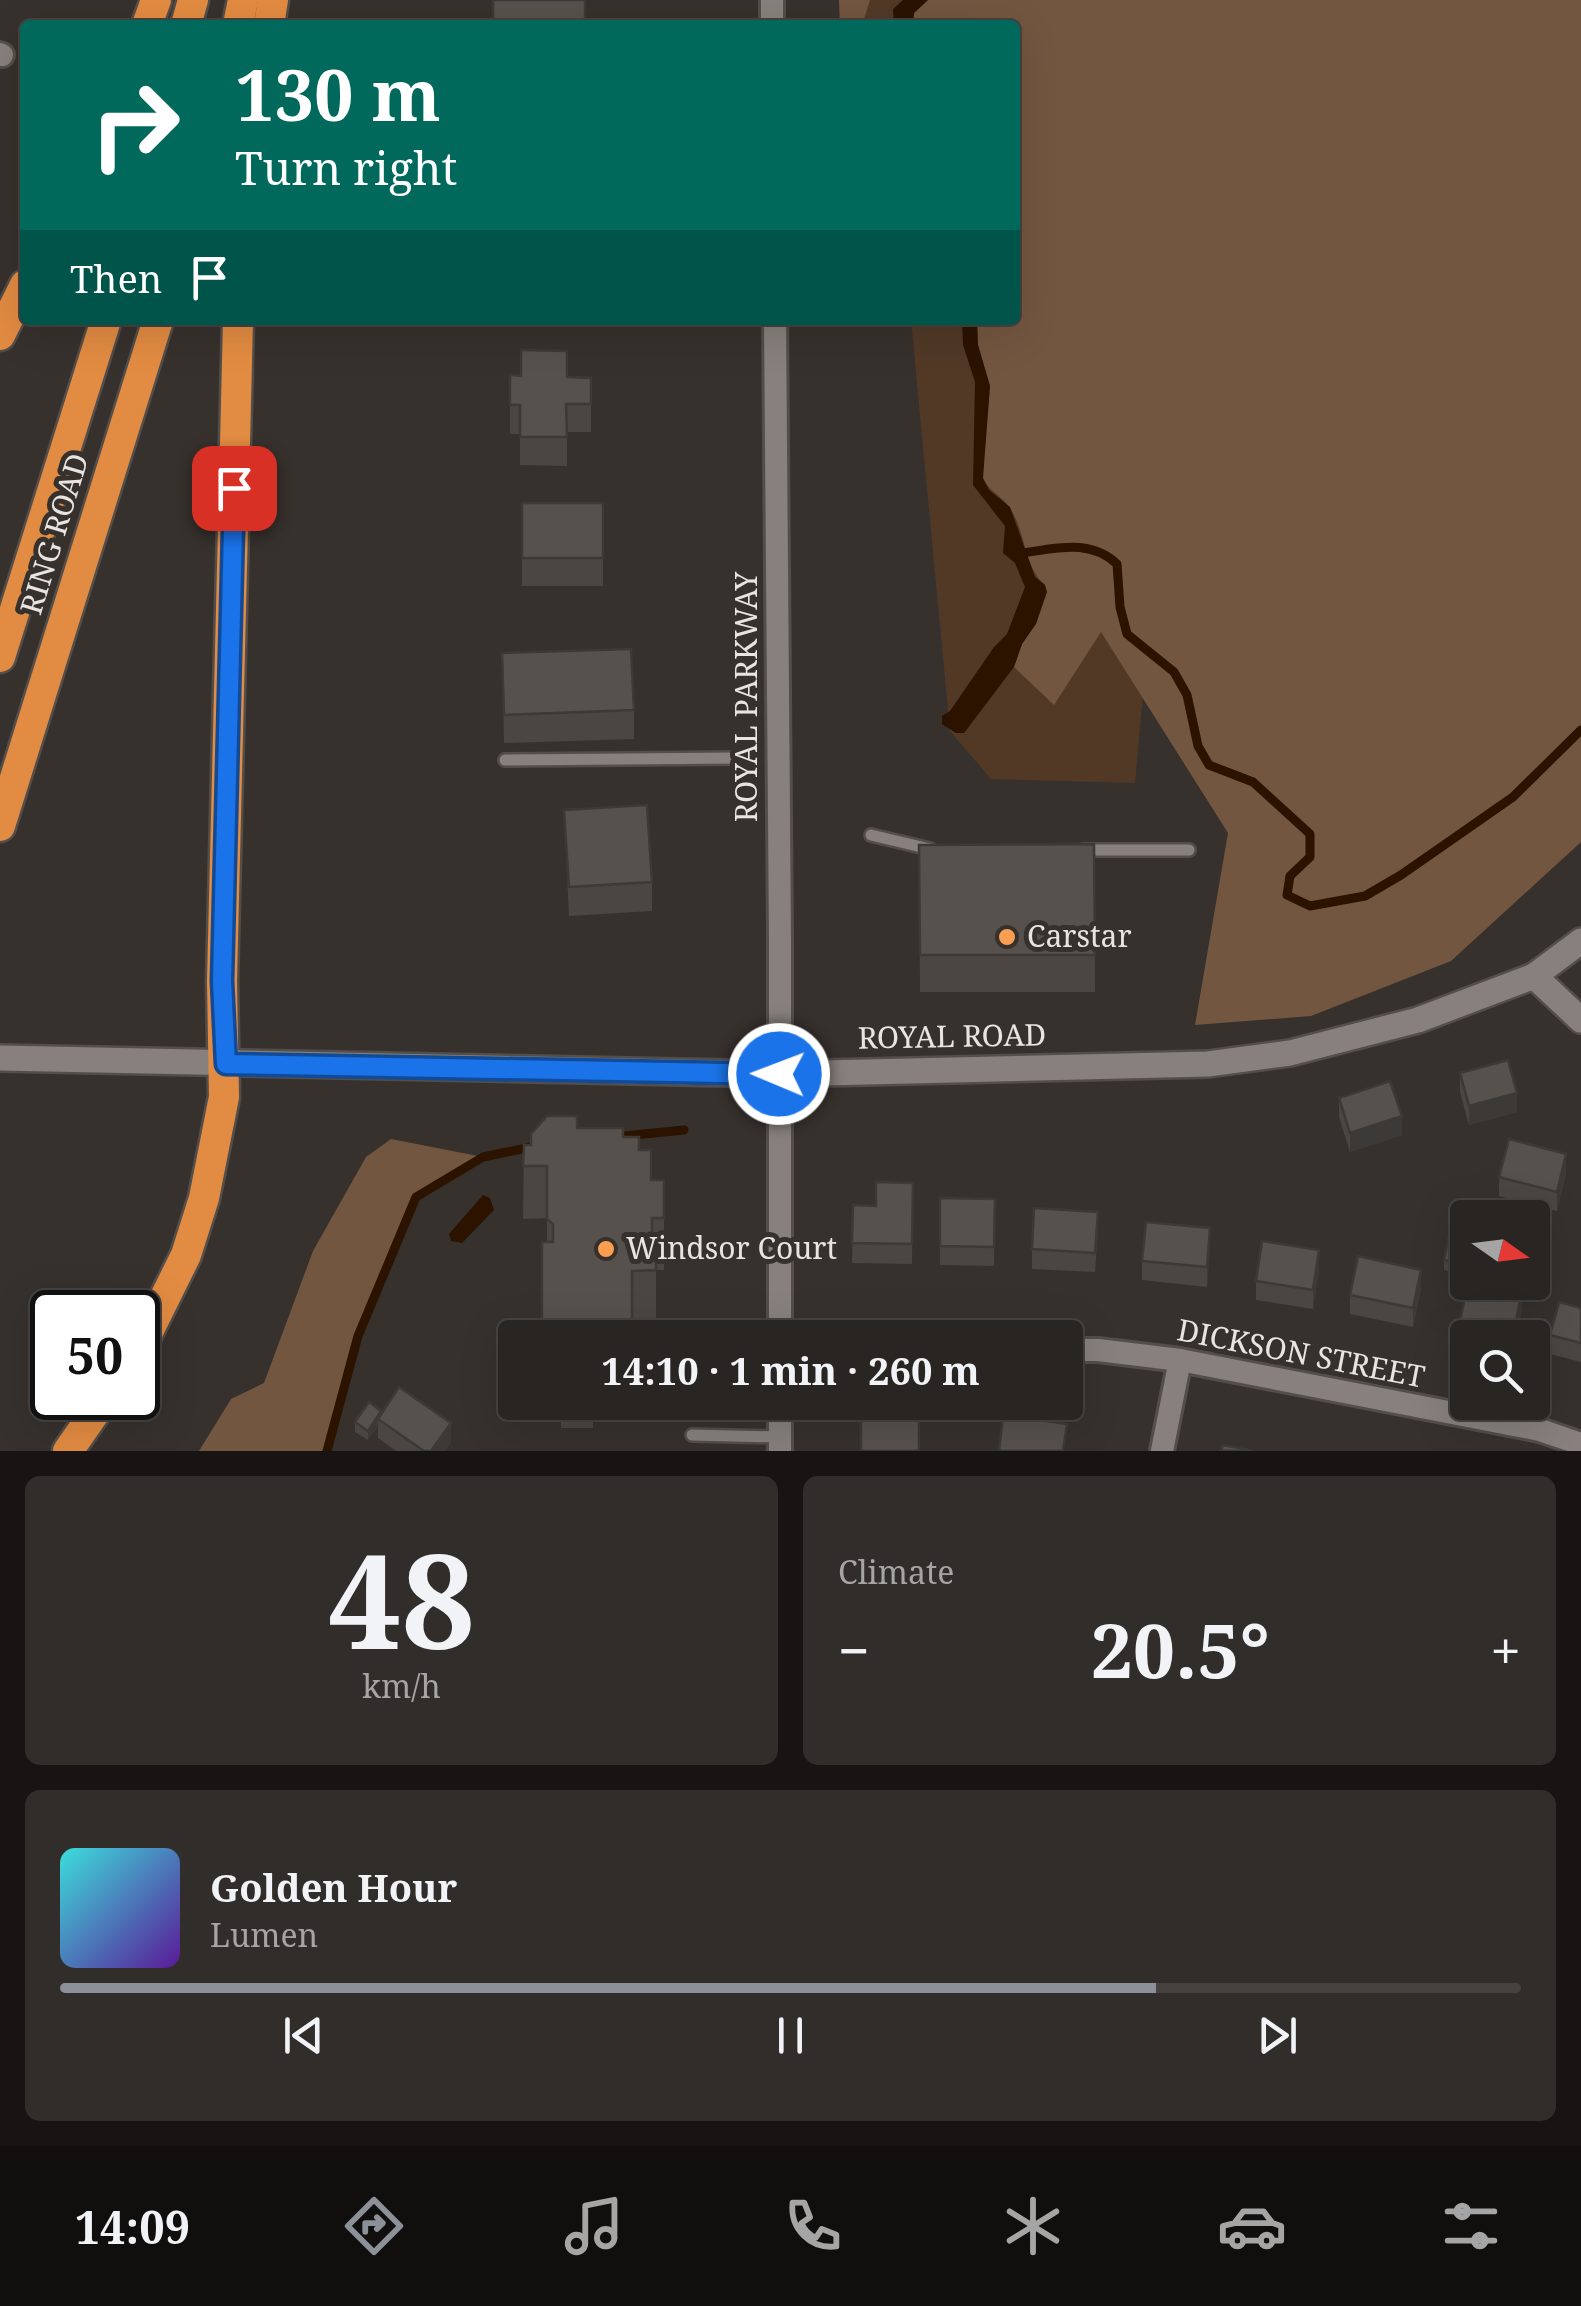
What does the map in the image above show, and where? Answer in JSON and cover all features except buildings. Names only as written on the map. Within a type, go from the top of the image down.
[{"type":"highway","points":[[0,335],[20,294]]},
{"type":"highway","name":"RING ROAD","points":[[0,658],[104,325]]},
{"type":"highway","name":"RING ROAD","points":[[0,826],[156,325]]},
{"type":"highway","points":[[160,1307],[186,1254],[204,1198],[218,1139],[226,1064],[222,981],[238,325]]},
{"type":"highway","points":[[68,1451],[90,1420]]},
{"type":"main road","name":"ROYAL ROAD","points":[[0,1058],[779,1074],[1208,1064],[1274,1056],[1418,1020],[1534,976],[1581,941]]},
{"type":"main road","points":[[1534,976],[1581,1020]]},
{"type":"street","name":"ROYAL PARKWAY","points":[[774,325],[780,1320]]},
{"type":"street","name":"DICKSON STREET","points":[[1083,1350],[1180,1360],[1540,1430],[1580,1447]]},
{"type":"street","points":[[1162,1451],[1180,1360]]},
{"type":"lane","points":[[505,760],[736,758]]},
{"type":"lane","points":[[871,835],[920,850],[939,850]]},
{"type":"lane","points":[[1074,850],[1189,850]]},
{"type":"lane","points":[[692,1436],[780,1444]]},
{"type":"shaded area","points":[[839,0],[1087,0],[1154,572],[1135,783],[991,779],[950,731],[911,325],[1020,325],[1020,20],[840,20]]},
{"type":"shaded area","points":[[839,0],[870,0],[864,20],[840,20]]},
{"type":"shaded area","points":[[903,0],[928,0],[914,13],[913,20],[894,20],[893,9]]},
{"type":"shaded area","points":[[928,0],[1581,0],[1581,842],[1451,961],[1311,1016],[1195,1025],[1228,833],[1101,632],[1054,705],[1014,667],[1022,644],[1036,623],[1045,585],[1032,568],[1015,516],[982,478],[990,386],[978,345],[977,325],[1020,325],[1020,20],[913,20],[914,13]]},
{"type":"shaded area","points":[[962,325],[977,325],[978,345],[990,386],[983,478],[989,490],[1010,507],[1035,577],[1047,592],[1014,667],[964,733],[956,733],[942,724],[942,716],[950,711],[1007,634],[1025,587],[1015,563],[1003,553],[1005,526],[973,485],[975,382],[963,345]]},
{"type":"shaded area","points":[[391,1139],[483,1157],[416,1197],[358,1336],[327,1451],[199,1451],[231,1399],[264,1383],[313,1251],[366,1157]]},
{"type":"shaded area","points":[[483,1195],[490,1198],[494,1210],[462,1243],[451,1241],[449,1234]]},
{"type":"waterway","points":[[1021,553],[1084,548],[1117,564],[1120,607],[1127,634],[1174,672],[1187,695],[1198,746],[1209,765],[1253,782],[1310,834],[1310,857],[1290,876],[1287,895],[1310,906],[1365,896],[1401,875],[1513,797],[1581,730]]},
{"type":"waterway","points":[[624,1136],[684,1130]]},
{"type":"waterway","points":[[327,1451],[358,1336],[416,1197],[483,1157],[531,1147]]},
{"type":"place","name":"Carstar","points":[[1007,937]]},
{"type":"place","name":"Windsor Court","points":[[606,1249]]},
{"type":"route","points":[[234,488],[222,981],[226,1064],[779,1074]]}]
